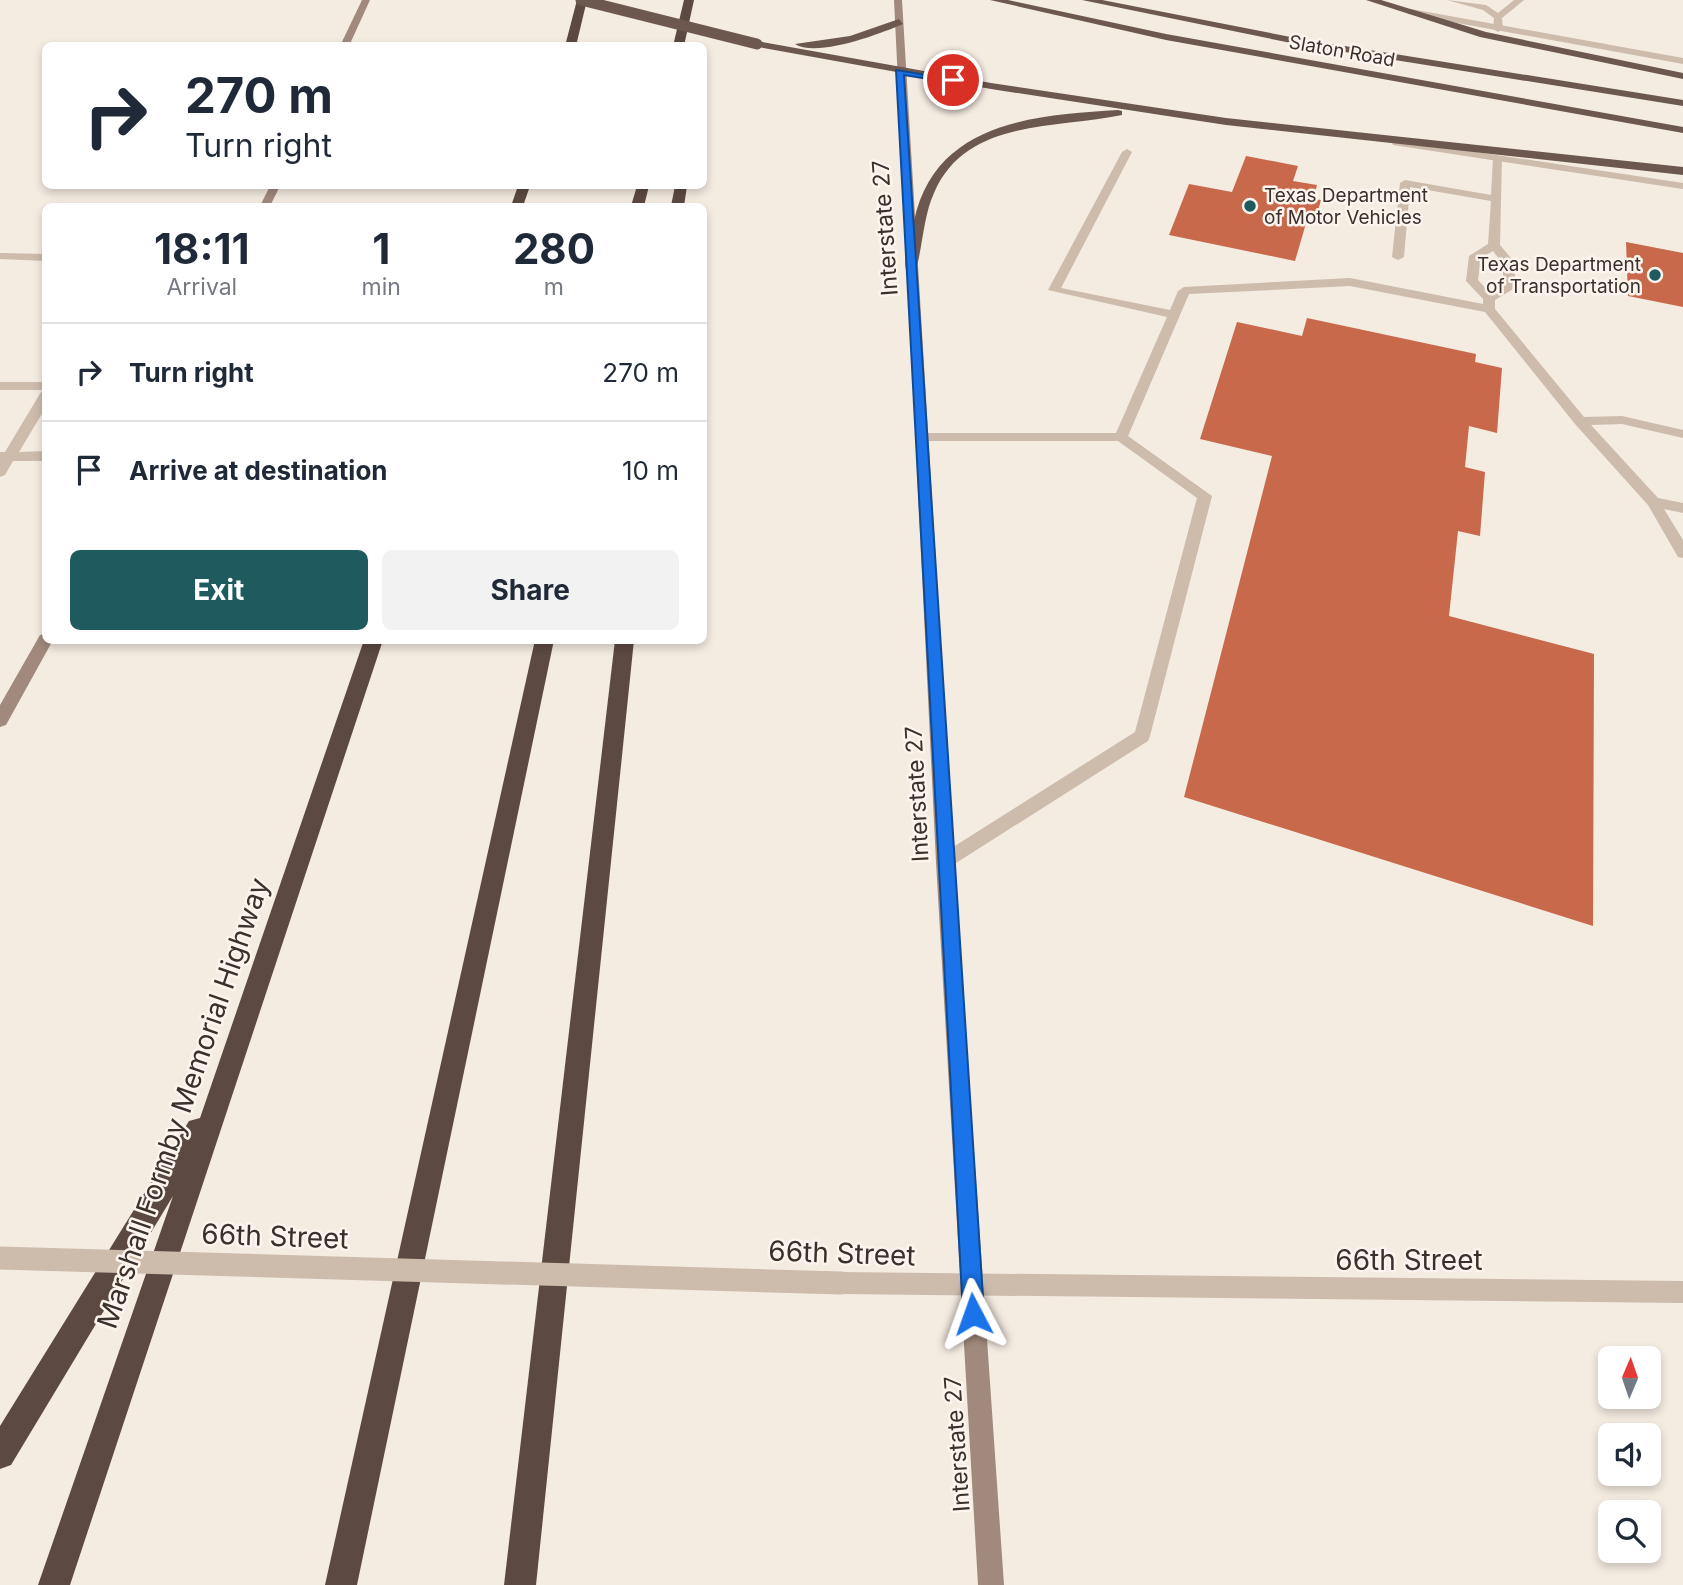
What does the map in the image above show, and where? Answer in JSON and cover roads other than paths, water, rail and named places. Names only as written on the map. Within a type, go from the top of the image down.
[{"type":"highway","points":[[571,42],[582,0],[757,44],[900,72],[1383,141],[1683,171]]},
{"type":"highway","points":[[679,42],[689,0]]},
{"type":"highway","points":[[693,42],[695,0]]},
{"type":"highway","name":"Slaton Road","points":[[995,0],[1071,17],[1683,130]]},
{"type":"highway","name":"Slaton Road","points":[[1087,0],[1301,42],[1683,103]]},
{"type":"highway","points":[[1371,0],[1484,35],[1683,76]]},
{"type":"highway","points":[[757,44],[832,44],[868,36],[899,22]]},
{"type":"highway","points":[[911,266],[928,192],[941,168],[960,151],[989,136],[1046,119],[1157,110]]},
{"type":"highway","name":"Marshall Formby Memorial Highway","points":[[54,1585],[372,644]]},
{"type":"highway","points":[[341,1585],[544,644]]},
{"type":"highway","points":[[520,1585],[625,644]]},
{"type":"highway","points":[[0,1454],[219,1095]]},
{"type":"main road","points":[[346,42],[366,0]]},
{"type":"main road","name":"Interstate 27","points":[[898,0],[945,862],[991,1585]]},
{"type":"main road","points":[[0,720],[43,644]]},
{"type":"street","points":[[1451,0],[1486,8],[1498,17]]},
{"type":"street","points":[[1498,17],[1520,0]]},
{"type":"street","points":[[1409,11],[1683,61]]},
{"type":"street","points":[[1498,17],[1498,29]]},
{"type":"street","points":[[1383,141],[1683,186]]},
{"type":"street","points":[[1127,152],[1054,290],[1174,315]]},
{"type":"street","points":[[1121,437],[1184,291],[1350,282],[1489,304],[1509,288],[1509,263],[1494,246],[1498,158]]},
{"type":"street","points":[[1398,257],[1405,183],[1496,199]]},
{"type":"street","points":[[1494,246],[1475,256],[1472,281],[1580,421],[1653,502],[1683,553]]},
{"type":"street","points":[[0,256],[42,258]]},
{"type":"street","points":[[0,386],[42,386]]},
{"type":"street","points":[[0,472],[4,457],[42,401]]},
{"type":"street","points":[[1580,421],[1622,420],[1683,433]]},
{"type":"street","points":[[922,437],[1121,437],[1205,496],[1142,736],[945,862]]},
{"type":"street","points":[[4,457],[42,456]]},
{"type":"street","points":[[1653,502],[1683,509]]},
{"type":"street","name":"66th Street","points":[[0,1258],[971,1287],[1683,1292]]},
{"type":"place","name":"Texas Department of Motor Vehicles","points":[[1250,206]]},
{"type":"place","name":"Texas Department of Transportation","points":[[1655,275]]}]
